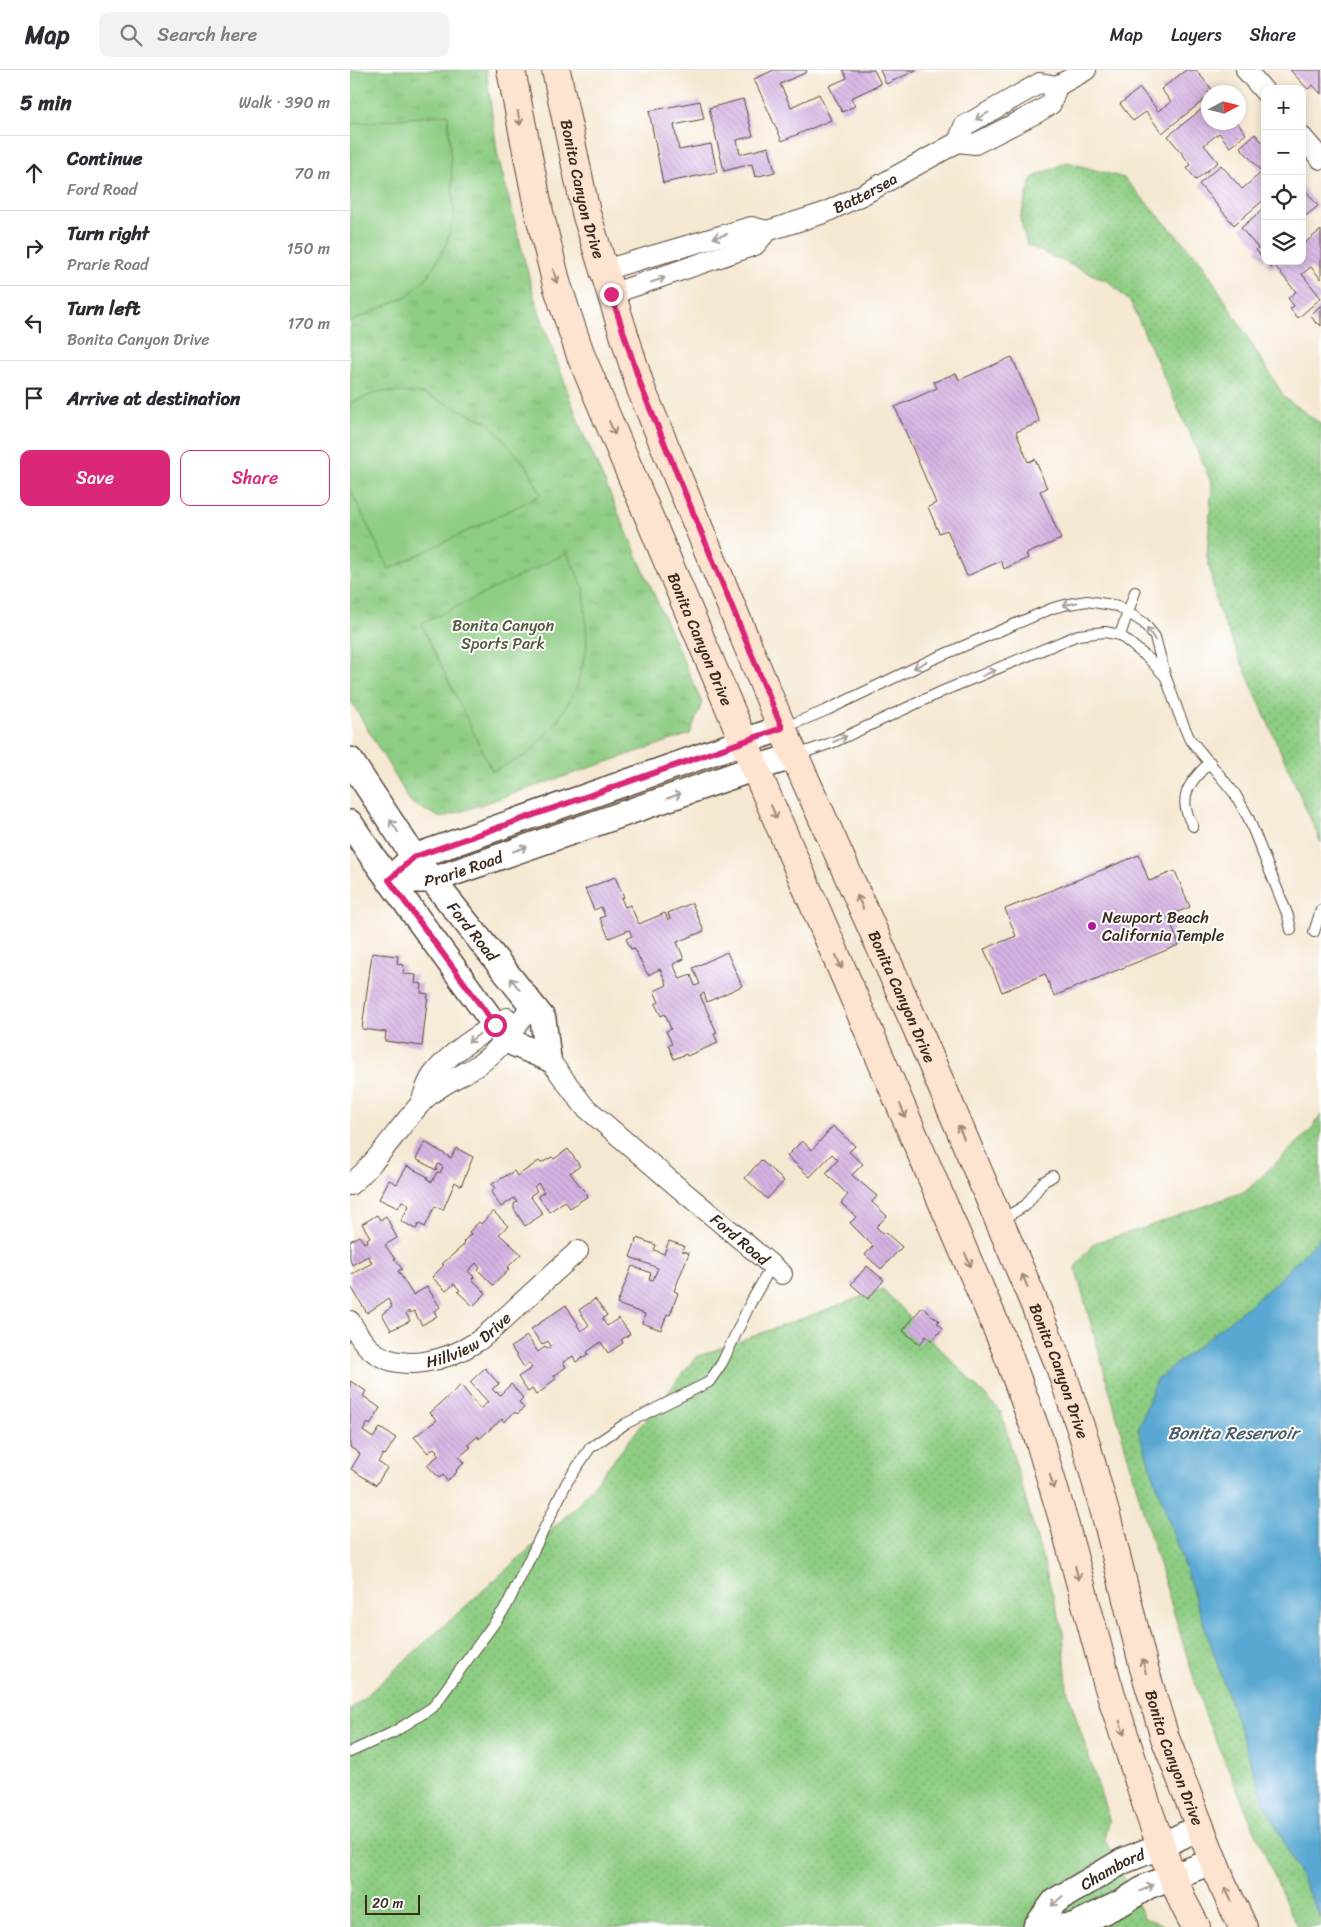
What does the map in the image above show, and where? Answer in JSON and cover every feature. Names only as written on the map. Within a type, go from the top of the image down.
[{"type":"main road","name":"Bonita Canyon Drive","points":[[511,70],[539,212],[557,285],[581,356],[755,768],[1006,1347],[1039,1439],[1065,1526],[1107,1682],[1161,1846],[1196,1927]]},
{"type":"main road","name":"Bonita Canyon Drive","points":[[556,70],[586,213],[642,389],[782,728],[916,1026],[1059,1364],[1085,1442],[1109,1527],[1144,1668],[1166,1738],[1222,1884],[1244,1927]]},
{"type":"street","name":"Battersea","points":[[958,142],[964,126],[1007,101],[1040,83],[1057,86],[1086,70]]},
{"type":"street","points":[[1246,70],[1261,87]]},
{"type":"street","name":"Battersea","points":[[608,282],[755,245],[767,231],[824,213],[864,194],[958,142],[975,144],[1019,122],[1051,104],[1057,86]]},
{"type":"street","points":[[1007,101],[1019,122]]},
{"type":"street","points":[[1306,142],[1321,159]]},
{"type":"street","name":"Prarie Road","points":[[389,880],[414,857],[782,728]]},
{"type":"street","name":"Prarie Road","points":[[389,880],[433,880],[755,768],[795,756]]},
{"type":"street","name":"Ford Road","points":[[350,760],[414,857],[543,1019],[548,1058]]},
{"type":"street","points":[[350,823],[389,880],[501,1032]]},
{"type":"street","points":[[350,1185],[374,1161],[419,1106],[432,1076],[477,1035],[501,1032],[532,1005]]},
{"type":"street","name":"Ford Road","points":[[501,1032],[548,1058],[584,1106],[777,1269]]},
{"type":"street","name":"Hillview Drive","points":[[350,1321],[361,1339],[372,1350],[382,1356],[400,1362],[418,1362],[442,1358],[458,1352],[479,1340],[578,1251]]},
{"type":"street","name":"Chambord","points":[[1036,1927],[1055,1901],[1123,1862],[1200,1827]]},
{"type":"street","name":"Chambord","points":[[1062,1927],[1073,1926],[1123,1902],[1148,1886],[1214,1861]]},
{"type":"lane","points":[[1120,635],[1135,592]]},
{"type":"lane","points":[[782,728],[827,710],[931,660],[1053,608],[1088,601],[1118,606],[1144,623],[1155,637],[1165,676],[1178,714],[1189,738],[1235,794],[1248,817],[1288,916],[1291,930]]},
{"type":"lane","points":[[795,756],[834,742],[944,691],[1078,635],[1105,632],[1120,635],[1149,659],[1165,676]]},
{"type":"lane","points":[[1193,826],[1184,807],[1185,794],[1200,772],[1210,762]]},
{"type":"lane","points":[[1314,932],[1321,910]]},
{"type":"lane","points":[[999,1221],[1026,1205],[1043,1182],[1053,1176]]},
{"type":"lane","points":[[350,1752],[394,1732],[433,1707],[506,1607],[567,1482],[590,1448],[625,1424],[709,1382],[722,1363],[750,1304],[777,1269]]},
{"type":"green space","name":"Bonita Canyon Sports Park","points":[[350,70],[486,70],[498,157],[535,300],[580,426],[702,703],[690,734],[441,818],[411,803],[350,699]]},
{"type":"green space","points":[[448,114],[454,216],[446,245],[428,276],[409,295],[350,322],[350,124]]},
{"type":"green space","points":[[1067,162],[1124,178],[1202,263],[1285,398],[1321,424],[1321,843],[1218,609],[1207,556],[1212,484],[1131,303],[1109,282],[1027,245],[1020,219],[1032,178]]},
{"type":"green space","points":[[381,391],[424,394],[488,422],[528,468],[541,495],[389,569],[350,489],[350,403]]},
{"type":"green space","points":[[567,553],[584,589],[587,646],[576,689],[553,728],[527,755],[492,771],[421,624]]},
{"type":"green space","name":"Bonita Reservoir","points":[[1321,1115],[1321,1927],[1299,1927],[1289,1910],[1205,1715],[1148,1528],[1075,1267],[1094,1243],[1144,1228],[1246,1191],[1310,1131]]},
{"type":"green space","points":[[883,1289],[1001,1412],[1063,1631],[1067,1689],[1109,1819],[1104,1838],[1144,1918],[1166,1927],[350,1927],[350,1710],[576,1507],[696,1357]]},
{"type":"water","name":"Bonita Reservoir","points":[[1321,1237],[1321,1919],[1264,1801],[1138,1430],[1156,1380],[1269,1289]]},
{"type":"building","points":[[774,70],[806,70],[807,72],[780,84],[791,107],[819,94],[831,120],[782,141],[754,79]]},
{"type":"building","points":[[843,70],[874,70],[881,84],[851,98],[855,106],[842,112],[829,86],[847,78]]},
{"type":"building","points":[[880,70],[917,70],[886,84]]},
{"type":"building","points":[[1186,70],[1196,70],[1208,85],[1201,85],[1201,102],[1162,133],[1146,112],[1133,121],[1120,104],[1140,88],[1158,111],[1171,102],[1161,89]]},
{"type":"building","points":[[1290,70],[1321,70],[1321,94],[1313,85],[1308,89]]},
{"type":"building","points":[[743,99],[753,136],[737,140],[740,154],[769,147],[775,172],[755,177],[752,164],[724,171],[709,108]]},
{"type":"building","points":[[700,101],[704,119],[674,125],[679,150],[711,144],[717,172],[663,183],[649,111]]},
{"type":"building","points":[[1201,110],[1201,130],[1243,130],[1246,134],[1230,147],[1219,133],[1204,145],[1218,162],[1196,180],[1187,168],[1191,165],[1168,136]]},
{"type":"building","points":[[1255,134],[1261,141],[1261,171],[1240,147]]},
{"type":"building","points":[[1221,165],[1242,189],[1261,173],[1261,202],[1234,225],[1199,184]]},
{"type":"building","points":[[1306,191],[1318,206],[1306,216]]},
{"type":"building","points":[[1261,210],[1261,256],[1256,250],[1258,248],[1241,228]]},
{"type":"building","points":[[1321,230],[1321,279],[1311,267],[1302,274],[1321,298],[1298,318],[1290,309],[1294,306],[1288,298],[1296,292],[1276,267],[1278,265],[1306,265],[1306,242]]},
{"type":"building","points":[[1321,305],[1321,326],[1317,322],[1316,324],[1311,315]]},
{"type":"building","points":[[1012,357],[1040,422],[1016,432],[1028,462],[1035,459],[1047,488],[1040,491],[1061,539],[1026,554],[1028,558],[1004,569],[1001,561],[967,576],[947,530],[939,533],[928,507],[936,503],[895,407],[937,388],[934,382],[956,373],[959,380]]},
{"type":"building","name":"Newport Beach California Temple","points":[[1139,855],[1149,881],[1175,871],[1190,907],[1168,916],[1179,945],[1054,996],[1045,974],[1002,992],[984,949],[1016,936],[1005,909]]},
{"type":"building","points":[[615,877],[624,897],[621,898],[625,907],[630,905],[639,924],[665,913],[668,920],[670,919],[668,913],[692,903],[704,931],[677,942],[684,959],[673,964],[680,979],[691,975],[695,986],[700,984],[693,968],[727,952],[742,986],[707,1002],[704,993],[700,995],[717,1033],[714,1034],[718,1043],[687,1056],[686,1054],[674,1059],[668,1045],[672,1044],[666,1031],[671,1029],[665,1014],[661,1016],[655,1004],[659,1002],[654,991],[667,985],[660,969],[648,975],[634,948],[631,949],[626,939],[632,936],[629,930],[609,938],[600,918],[605,916],[601,907],[594,910],[585,889]]},
{"type":"building","points":[[372,953],[398,956],[397,964],[404,965],[403,974],[416,975],[415,983],[422,984],[421,993],[428,994],[422,1046],[385,1041],[386,1032],[362,1029]]},
{"type":"building","points":[[833,1126],[855,1146],[849,1152],[863,1164],[852,1175],[877,1196],[872,1202],[887,1216],[876,1227],[884,1234],[885,1232],[902,1247],[881,1269],[865,1255],[873,1246],[850,1223],[856,1217],[841,1203],[848,1195],[826,1173],[838,1160],[832,1154],[810,1177],[787,1156],[802,1141],[812,1150]]},
{"type":"building","points":[[425,1142],[451,1158],[456,1148],[473,1157],[461,1186],[455,1182],[443,1210],[435,1206],[425,1227],[419,1224],[416,1229],[401,1221],[409,1206],[406,1203],[402,1201],[398,1208],[379,1199],[389,1180],[397,1184],[407,1166],[428,1177],[427,1179],[432,1182],[437,1172],[440,1173],[443,1167],[438,1164],[436,1170],[416,1159]]},
{"type":"building","points":[[568,1149],[580,1166],[570,1173],[588,1196],[570,1208],[565,1201],[549,1212],[538,1196],[544,1192],[538,1183],[534,1187],[537,1191],[530,1196],[543,1214],[525,1226],[514,1209],[514,1204],[517,1202],[514,1198],[501,1207],[491,1192],[495,1189],[492,1184],[514,1171],[517,1176],[539,1161],[541,1163],[552,1157],[554,1159]]},
{"type":"building","points":[[761,1160],[784,1181],[767,1199],[745,1178]]},
{"type":"building","points":[[493,1211],[508,1226],[499,1234],[521,1254],[507,1268],[509,1270],[493,1285],[478,1270],[480,1268],[476,1263],[468,1271],[474,1277],[472,1279],[486,1293],[473,1306],[458,1292],[460,1290],[454,1284],[446,1291],[432,1277],[444,1265],[442,1264],[465,1244],[463,1242],[471,1234],[469,1232],[479,1222],[481,1224]]},
{"type":"building","points":[[377,1215],[380,1220],[386,1216],[397,1238],[385,1245],[402,1269],[398,1271],[413,1295],[427,1287],[440,1307],[434,1311],[437,1316],[422,1325],[414,1311],[410,1313],[409,1311],[406,1313],[410,1321],[391,1330],[382,1314],[392,1307],[388,1299],[367,1313],[350,1285],[350,1275],[372,1263],[368,1256],[352,1265],[350,1260],[350,1241],[359,1236],[364,1243],[368,1241],[367,1239],[370,1237],[362,1224]]},
{"type":"building","points":[[637,1238],[656,1245],[654,1250],[664,1254],[669,1241],[684,1246],[682,1251],[689,1253],[674,1291],[678,1293],[670,1315],[667,1314],[661,1330],[642,1323],[645,1314],[617,1304],[632,1266],[651,1273],[649,1279],[653,1280],[658,1268],[630,1257]]},
{"type":"building","points":[[867,1266],[884,1280],[868,1299],[851,1284]]},
{"type":"building","points":[[595,1299],[607,1315],[602,1319],[607,1326],[619,1318],[630,1334],[621,1340],[623,1343],[608,1353],[601,1342],[576,1362],[573,1356],[563,1362],[566,1367],[554,1376],[556,1379],[547,1387],[536,1395],[532,1389],[528,1392],[518,1377],[532,1368],[529,1363],[524,1367],[511,1347],[527,1336],[538,1352],[545,1347],[547,1349],[551,1346],[548,1341],[542,1345],[531,1329],[566,1305],[581,1331],[589,1325],[579,1310]]},
{"type":"building","points":[[922,1307],[939,1321],[937,1323],[943,1328],[932,1341],[926,1336],[920,1344],[903,1331]]},
{"type":"building","points":[[485,1368],[499,1384],[492,1389],[500,1395],[511,1384],[523,1398],[519,1402],[524,1408],[517,1414],[515,1412],[504,1422],[502,1419],[479,1439],[478,1436],[468,1445],[471,1447],[459,1457],[464,1463],[456,1470],[457,1472],[447,1481],[443,1475],[439,1478],[427,1465],[439,1455],[437,1451],[434,1448],[428,1453],[414,1437],[437,1420],[430,1413],[461,1385],[480,1409],[488,1402],[470,1382]]},
{"type":"building","points":[[350,1381],[366,1391],[363,1396],[380,1408],[370,1425],[368,1423],[363,1431],[373,1438],[380,1428],[396,1438],[378,1462],[387,1468],[376,1485],[351,1469],[360,1454],[350,1447]]},
{"type":"place","name":"Newport Beach California Temple","points":[[1092,926]]},
{"type":"route","points":[[495,1025],[389,880],[414,857],[782,728],[642,389],[611,294]]}]
